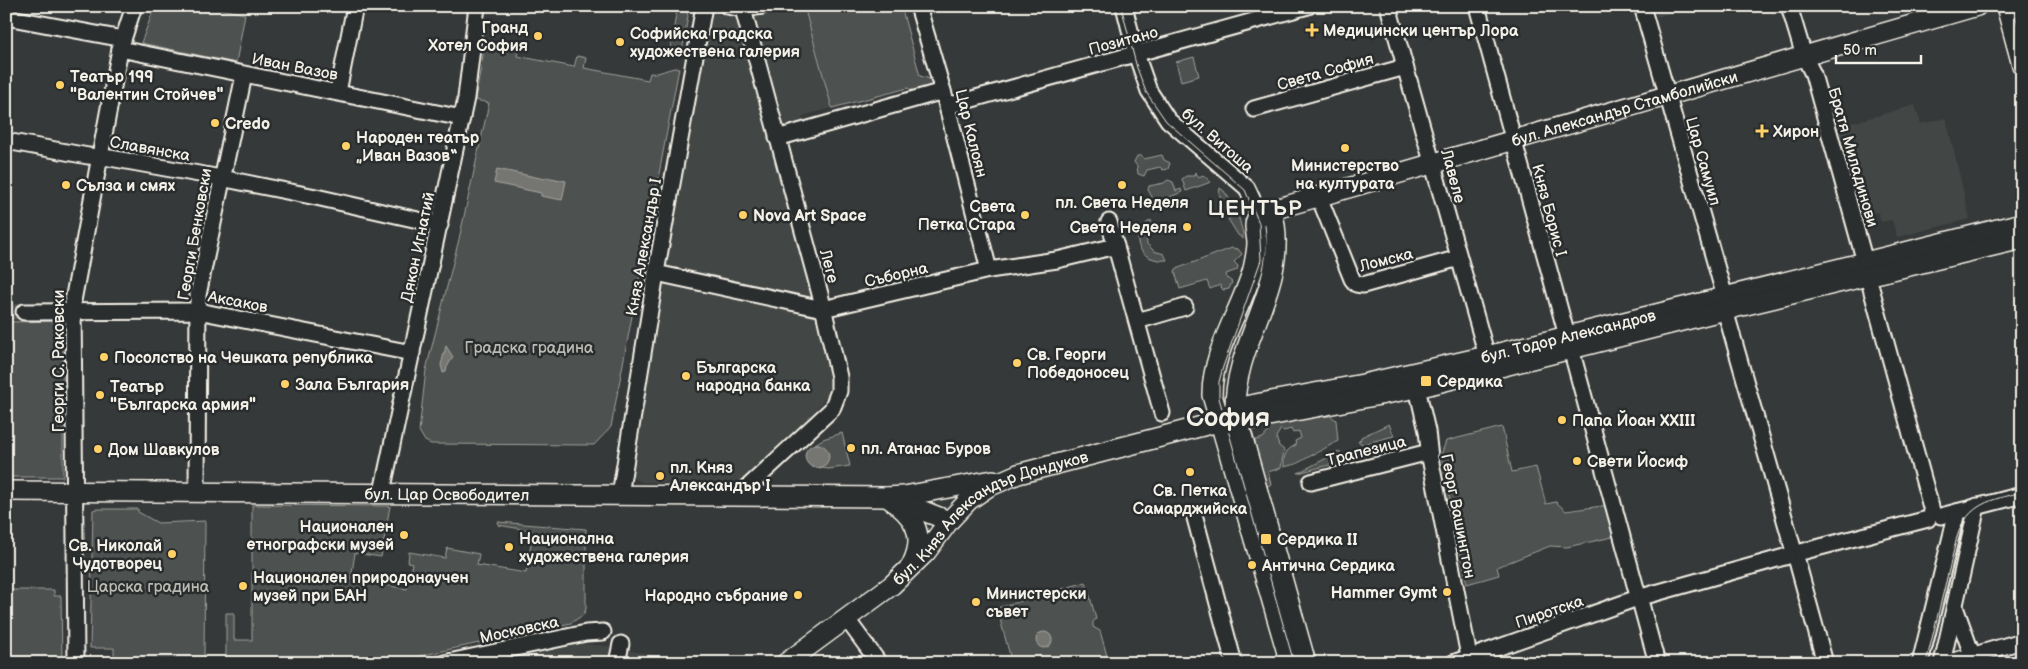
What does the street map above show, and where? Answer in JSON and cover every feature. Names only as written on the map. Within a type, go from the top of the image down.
[{"type":"main road","name":"бул. Александър Стамболийски","points":[[1266,213],[1319,196],[1977,6]]},
{"type":"main road","points":[[2006,6],[2022,65]]},
{"type":"main road","points":[[1290,663],[1218,422],[1212,395],[1213,375],[1252,271],[1257,245],[1254,225],[1266,213],[1278,245],[1275,268],[1240,370],[1236,416],[1306,663]]},
{"type":"main road","name":"бул. Тодор Александров","points":[[1218,422],[1236,416],[1417,388],[1569,343],[1867,269],[2022,223]]},
{"type":"main road","name":"бул. Тодор Александров","points":[[1867,269],[2022,239]]},
{"type":"main road","name":"бул. Тодор Александров","points":[[1236,416],[1250,405],[1410,374],[1487,356],[1569,343]]},
{"type":"main road","name":"бул. Княз Александър Дондуков","points":[[786,663],[892,585],[926,552],[949,521],[978,493],[988,487],[1018,474],[1218,422]]},
{"type":"main road","name":"бул. Цар Освободител","points":[[6,490],[887,497],[904,496],[1018,474]]},
{"type":"main road","points":[[887,497],[901,506],[910,516],[917,530],[919,544],[911,566]]},
{"type":"main road","name":"бул. Цар Освободител","points":[[887,497],[949,521]]},
{"type":"street","name":"Георги С. Раковски","points":[[76,663],[73,312],[78,274],[121,44],[134,6]]},
{"type":"street","points":[[338,92],[355,6]]},
{"type":"street","name":"Дякон Игнатий","points":[[382,492],[466,98],[477,6]]},
{"type":"street","name":"Княз Александър I","points":[[620,495],[656,273],[704,6]]},
{"type":"street","points":[[727,6],[743,9],[762,6]]},
{"type":"street","name":"Цар Калоян","points":[[918,6],[943,91],[989,270]]},
{"type":"street","name":"бул. Витоша","points":[[1124,6],[1136,54],[1149,91],[1168,120],[1247,188],[1266,213]]},
{"type":"street","name":"Позитано","points":[[947,106],[1308,6]]},
{"type":"street","name":"Лавеле","points":[[1388,6],[1487,356]]},
{"type":"street","name":"Княз Борис I","points":[[1477,6],[1657,663]]},
{"type":"street","name":"Цар Самуил","points":[[1642,6],[1826,663]]},
{"type":"street","name":"Братя Миладинови","points":[[1789,6],[1804,56],[1812,74],[1933,515]]},
{"type":"street","name":"Леге","points":[[738,496],[832,408],[836,401],[839,378],[823,309],[743,9]]},
{"type":"street","name":"Иван Вазов","points":[[6,16],[244,74],[462,118]]},
{"type":"street","name":"Света София","points":[[1254,109],[1405,67]]},
{"type":"street","name":"Георги Бенковски","points":[[197,491],[198,295],[244,74]]},
{"type":"street","points":[[777,138],[943,91]]},
{"type":"street","name":"Славянска","points":[[6,141],[221,178],[316,197],[439,230]]},
{"type":"street","name":"Ломска","points":[[1319,196],[1352,279],[1356,284],[1363,285],[1459,258]]},
{"type":"street","points":[[1109,222],[1162,413]]},
{"type":"street","name":"Съборна","points":[[656,273],[823,309],[989,270],[1057,260],[1116,246]]},
{"type":"street","points":[[1137,321],[1186,307]]},
{"type":"street","name":"Аксаков","points":[[24,312],[198,311],[412,353]]},
{"type":"street","name":"Георг Вашингтон","points":[[1417,388],[1427,431],[1429,452],[1467,659]]},
{"type":"street","name":"Трапезица","points":[[1312,482],[1429,452]]},
{"type":"street","name":"Пиротска","points":[[1467,659],[1639,598],[1933,515],[1957,512],[2022,495]]},
{"type":"street","points":[[1942,663],[1977,506]]},
{"type":"street","points":[[1920,663],[1957,512]]},
{"type":"street","points":[[1195,518],[1234,663]]},
{"type":"street","points":[[1955,608],[1974,659]]},
{"type":"street","points":[[846,618],[879,663]]},
{"type":"street","name":"Московска","points":[[444,663],[586,633],[603,632]]},
{"type":"street","points":[[1947,663],[1974,659],[2022,641]]},
{"type":"street","points":[[617,663],[621,644]]},
{"type":"shaded area","points":[[781,6],[804,6],[832,108],[803,116],[800,126],[785,128],[755,17],[757,14]]},
{"type":"shaded area","points":[[1654,6],[1694,6],[1657,17]]},
{"type":"shaded area","points":[[711,13],[741,18],[812,284],[831,383],[828,394],[803,426],[741,483],[642,482],[630,475],[627,462]]},
{"type":"shaded area","points":[[1915,105],[1921,124],[1946,118],[1970,219],[1897,237],[1892,220],[1881,222],[1878,212],[1861,216],[1837,127]]},
{"type":"shaded area","points":[[497,169],[545,179],[546,177],[566,181],[562,200],[541,196],[541,193],[494,183]]},
{"type":"shaded area","points":[[446,346],[453,357],[446,372],[443,373],[441,365]]},
{"type":"shaded area","points":[[817,444],[826,447],[829,456],[826,465],[817,468],[808,465],[805,456],[808,447]]},
{"type":"shaded area","points":[[1041,632],[1047,632],[1052,637],[1050,646],[1041,648],[1036,643],[1036,637]]},
{"type":"shaded area","points":[[583,644],[607,646],[672,659],[681,663],[488,663]]},
{"type":"green space","points":[[155,6],[206,6],[245,14],[236,63],[141,43]]},
{"type":"green space","points":[[804,6],[901,6],[920,76],[930,79],[932,87],[918,94],[908,88],[832,108]]},
{"type":"green space","points":[[677,9],[687,12],[688,16],[682,52],[670,49]]},
{"type":"green space","name":"Градска градина","points":[[485,45],[518,50],[517,56],[574,67],[577,56],[586,58],[584,68],[648,80],[650,73],[679,68],[611,427],[594,445],[431,444],[425,441],[419,431],[426,370],[459,239],[489,103],[475,100]]},
{"type":"green space","points":[[1194,57],[1199,76],[1181,81],[1176,62]]},
{"type":"green space","points":[[1162,155],[1164,160],[1170,163],[1168,169],[1163,170],[1160,167],[1147,170],[1144,176],[1138,174],[1137,166],[1134,162],[1137,156],[1142,156],[1144,159]]},
{"type":"green space","points":[[1195,172],[1199,177],[1203,175],[1211,182],[1186,191],[1182,179],[1186,176],[1194,176]]},
{"type":"green space","points":[[1168,180],[1173,182],[1176,191],[1181,189],[1182,192],[1155,203],[1146,202],[1152,197],[1148,190],[1149,186],[1164,183]]},
{"type":"green space","points":[[1220,188],[1235,207],[1225,211],[1219,194]]},
{"type":"green space","points":[[1238,215],[1243,239],[1238,235],[1228,219]]},
{"type":"green space","points":[[1151,220],[1152,228],[1146,236],[1147,244],[1154,251],[1164,254],[1167,260],[1157,260],[1149,257],[1139,247],[1139,233],[1143,226]]},
{"type":"green space","points":[[1232,248],[1238,249],[1242,254],[1234,262],[1238,266],[1237,270],[1226,274],[1227,278],[1232,282],[1229,289],[1223,290],[1220,285],[1210,289],[1207,281],[1180,289],[1175,272],[1176,269]]},
{"type":"green space","points":[[63,321],[63,477],[6,477],[6,322]]},
{"type":"green space","points":[[1331,416],[1336,420],[1338,441],[1296,464],[1284,467],[1286,453],[1296,445],[1295,441],[1301,438],[1299,431],[1293,433],[1291,429],[1284,431],[1281,429],[1276,437],[1279,446],[1284,450],[1281,468],[1268,472],[1271,485],[1266,486],[1252,441],[1263,438],[1268,432],[1266,421]]},
{"type":"green space","points":[[1389,424],[1394,436],[1363,444],[1358,442],[1361,437]]},
{"type":"green space","points":[[1502,427],[1512,472],[1536,467],[1546,504],[1556,502],[1566,511],[1609,505],[1617,536],[1567,547],[1550,546],[1497,567],[1499,575],[1467,584],[1441,455],[1446,441]]},
{"type":"green space","points":[[842,433],[850,466],[829,469],[820,468],[824,466],[819,444],[815,444],[823,439]]},
{"type":"green space","points":[[1340,451],[1341,462],[1298,473]]},
{"type":"green space","name":"Царска градина","points":[[252,505],[390,506],[381,557],[355,553],[351,579],[407,589],[412,563],[408,562],[409,552],[445,558],[447,548],[479,554],[477,565],[526,573],[533,531],[498,525],[498,522],[586,529],[586,609],[583,615],[571,623],[387,663],[226,663],[226,613],[234,613],[234,640],[252,640]]},
{"type":"green space","name":"Царска градина","points":[[138,509],[138,512],[158,523],[205,521],[204,663],[114,663],[114,648],[90,648],[93,510]]},
{"type":"green space","points":[[1086,582],[1096,619],[1093,622],[1093,627],[1100,631],[1109,663],[1012,663],[997,608]]},
{"type":"green space","points":[[11,590],[54,590],[54,596],[61,596],[62,663],[6,663],[6,596],[11,596]]},
{"type":"tunnel","points":[[6,312],[24,312]]},
{"type":"tram line","points":[[1121,6],[1137,68],[1146,92],[1166,121],[1245,190],[1259,223],[1261,260],[1223,367],[1219,382],[1219,398],[1294,663]]},
{"type":"tram line","points":[[2013,6],[2022,40]]},
{"type":"tram line","points":[[1926,663],[1957,537],[1967,517],[1982,505],[2022,492]]},
{"type":"place","name":"Медицински център Лора","points":[[1312,30]]},
{"type":"place","name":"Гранд Хотел София","points":[[538,36]]},
{"type":"place","name":"Софийска градска художествена галерия","points":[[620,42]]},
{"type":"place","name":"Театър 199 \"Валентин Стойчев\"","points":[[60,85]]},
{"type":"place","name":"Credo","points":[[215,123]]},
{"type":"place","name":"Хирон","points":[[1762,131]]},
{"type":"place","name":"Народен театър „Иван Вазов“","points":[[346,146]]},
{"type":"place","name":"Министерство на културата","points":[[1345,148]]},
{"type":"place","name":"Сълза и смях","points":[[66,185]]},
{"type":"place","name":"пл. Света Неделя","points":[[1122,185]]},
{"type":"place","name":"Nova Art Space","points":[[743,215]]},
{"type":"place","name":"Света Петка Стара","points":[[1025,215]]},
{"type":"place","name":"Света Неделя","points":[[1187,227]]},
{"type":"place","name":"Посолство на Чешката република","points":[[104,357]]},
{"type":"place","name":"Св. Георги Победоносец","points":[[1017,363]]},
{"type":"place","name":"Българска народна банка","points":[[686,376]]},
{"type":"place","name":"Сердика","points":[[1426,381]]},
{"type":"place","name":"Зала България","points":[[285,384]]},
{"type":"place","name":"Театър \"Българска армия\"","points":[[100,395]]},
{"type":"place","name":"Папа Йоан XXIII","points":[[1562,420]]},
{"type":"place","name":"пл. Атанас Буров","points":[[851,448]]},
{"type":"place","name":"Дом Шавкулов","points":[[98,449]]},
{"type":"place","name":"Свети Йосиф","points":[[1577,461]]},
{"type":"place","name":"Св. Петка Самарджийска","points":[[1190,472]]},
{"type":"place","name":"пл. Княз Александър I","points":[[660,476]]},
{"type":"place","name":"Национален етнографски музей","points":[[404,535]]},
{"type":"place","name":"Сердика II","points":[[1266,539]]},
{"type":"place","name":"Национална художествена галерия","points":[[509,547]]},
{"type":"place","name":"Св. Николай Чудотворец","points":[[172,554]]},
{"type":"place","name":"Антична Сердика","points":[[1252,565]]},
{"type":"place","name":"Национален природонаучен музей при БАН","points":[[243,586]]},
{"type":"place","name":"Hammer Gymt","points":[[1447,592]]},
{"type":"place","name":"Народно събрание","points":[[798,595]]},
{"type":"place","name":"Министерски съвет","points":[[976,602]]},
{"type":"district","name":"ЦЕНТЪР","points":[[1255,208]]},
{"type":"district","name":"София","points":[[1228,417]]}]
